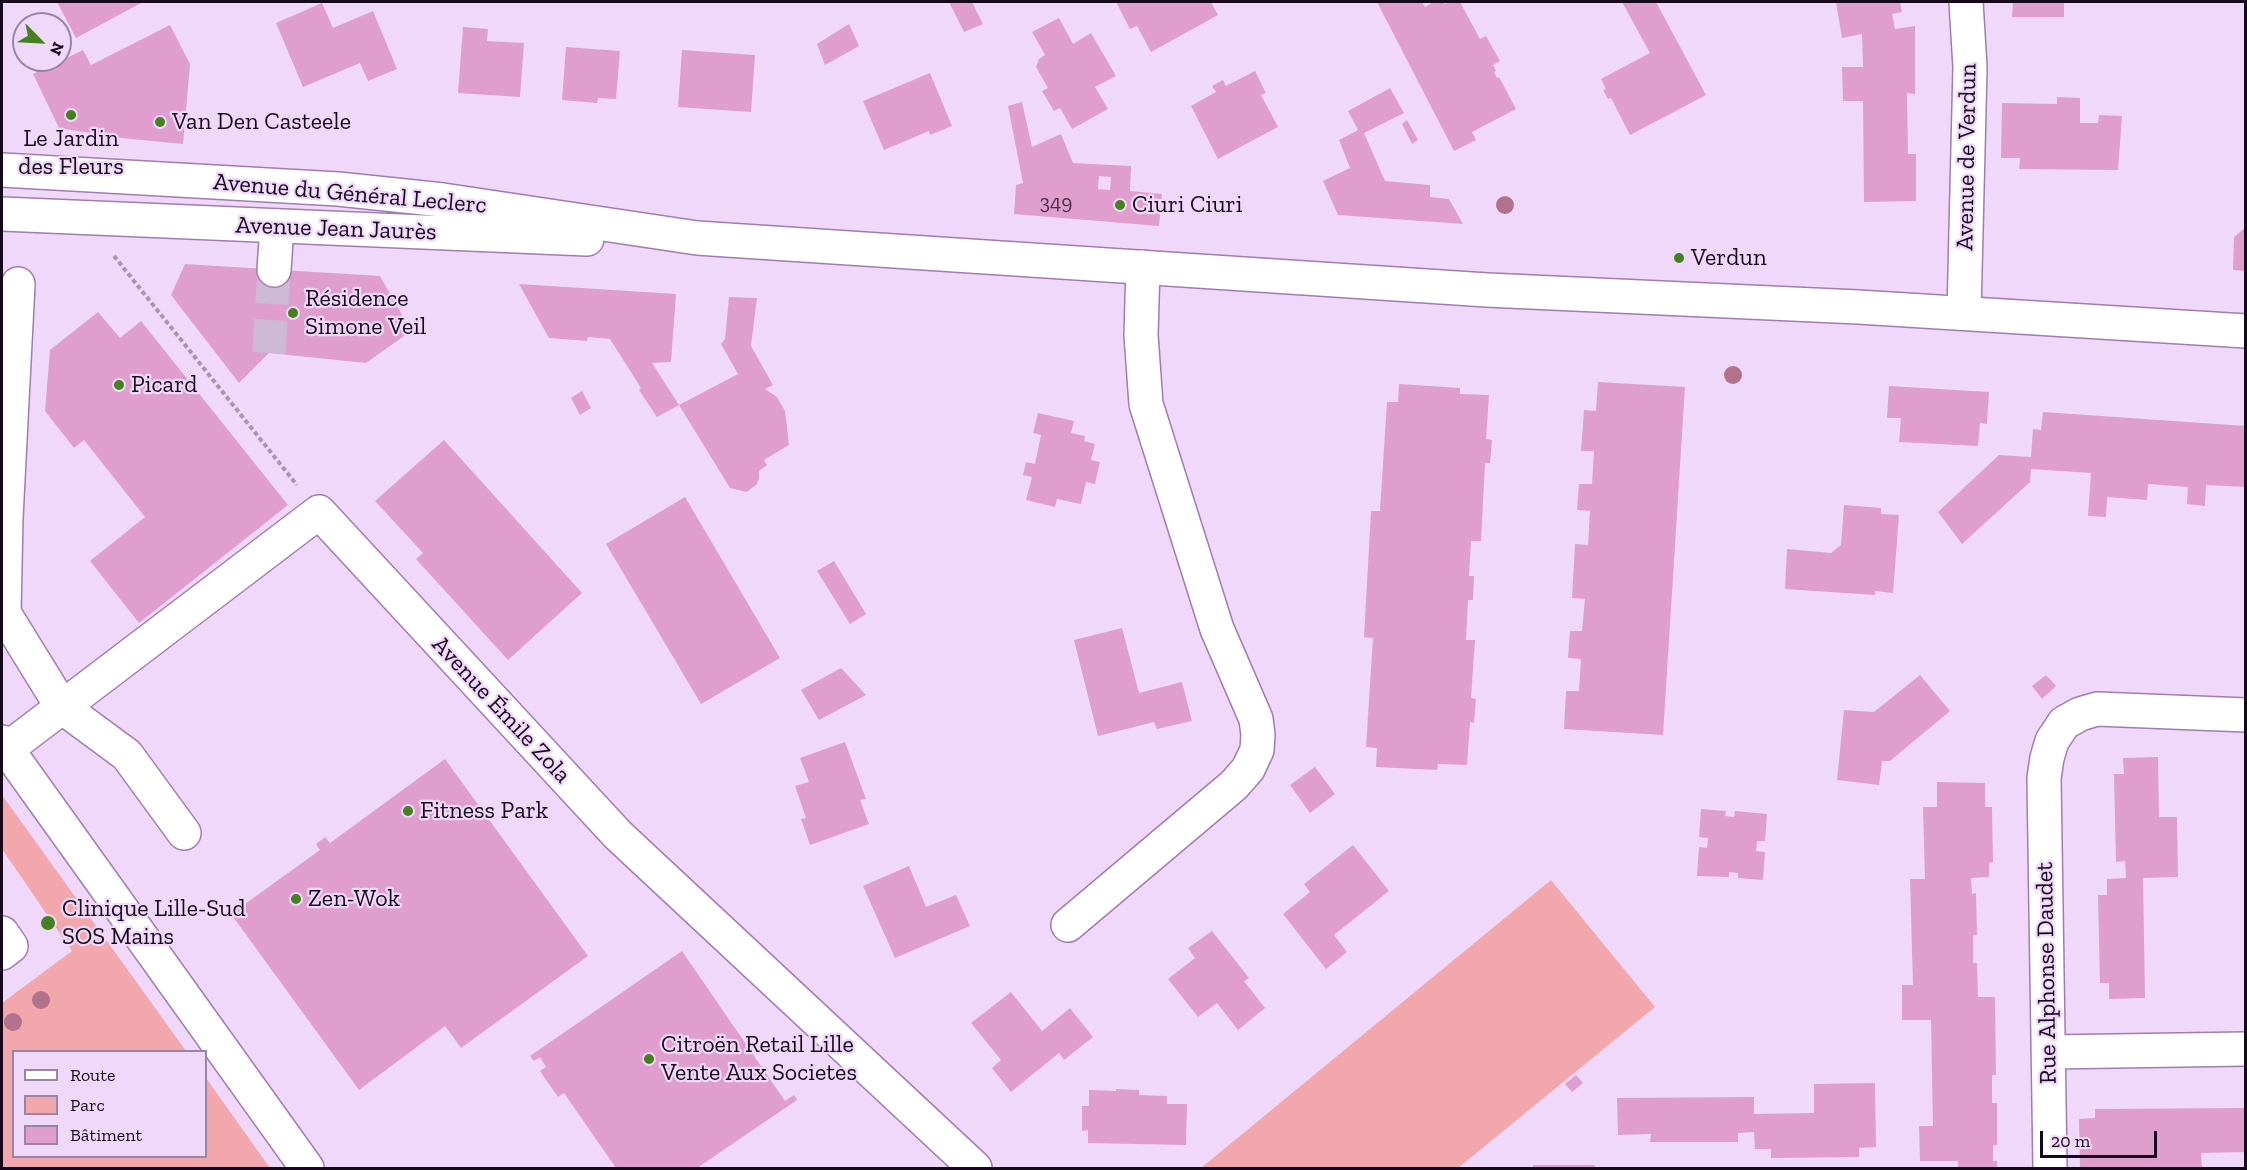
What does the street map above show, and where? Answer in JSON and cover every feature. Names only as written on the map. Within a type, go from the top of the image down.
[{"type":"street","name":"Avenue de Verdun","points":[[1964,313],[1970,67],[1966,2]]},
{"type":"street","name":"Avenue du Général Leclerc","points":[[2,170],[338,189],[443,200],[697,238]]},
{"type":"street","points":[[2,214],[84,218]]},
{"type":"street","name":"Avenue Jean Jaurès","points":[[84,218],[583,240],[697,238]]},
{"type":"street","points":[[274,270],[278,226]]},
{"type":"street","points":[[697,238],[1600,296],[1661,297],[1964,313],[2246,331]]},
{"type":"street","points":[[1068,925],[1234,785],[1248,769],[1258,743],[1256,719],[1218,630],[1146,404],[1141,335],[1143,267]]},
{"type":"street","points":[[18,284],[6,518],[4,613],[62,707],[127,755],[184,833]]},
{"type":"street","points":[[307,1168],[4,746],[62,707],[319,512]]},
{"type":"street","name":"Avenue Émile Zola","points":[[319,512],[594,811],[975,1168]]},
{"type":"street","name":"Rue Alphonse Daudet","points":[[2050,1168],[2044,778],[2052,741],[2064,723],[2080,714],[2097,709],[2121,708],[2246,715]]},
{"type":"street","points":[[2,933],[11,946],[2,953]]},
{"type":"street","points":[[2049,1052],[2246,1049]]},
{"type":"path","points":[[84,218],[319,512]]},
{"type":"green space","name":"Clinique Lille-Sud SOS Mains","points":[[2,795],[185,1050],[12,1050],[12,1158],[207,1158],[207,1079],[270,1168],[2,1168],[2,1003],[72,951],[2,849]]},
{"type":"green space","points":[[1551,880],[1655,1007],[1458,1168],[1201,1168]]},
{"type":"building","points":[[57,2],[143,2],[76,38],[72,30],[72,12],[62,12]]},
{"type":"building","points":[[949,2],[972,2],[983,24],[964,32]]},
{"type":"building","points":[[1121,2],[1211,2],[1218,15],[1151,52],[1137,26],[1130,29],[1117,4]]},
{"type":"building","points":[[1377,2],[1422,2],[1425,7],[1431,2],[1445,4],[1460,2],[1480,39],[1486,36],[1500,61],[1493,65],[1496,71],[1494,72],[1516,109],[1472,132],[1476,140],[1454,151]]},
{"type":"building","points":[[1622,2],[1656,2],[1706,95],[1630,135],[1611,98],[1608,99],[1603,90],[1606,89],[1601,79],[1650,53]]},
{"type":"building","points":[[1836,2],[1900,2],[1902,12],[1892,14],[1895,29],[1915,26],[1915,94],[1907,93],[1908,154],[1916,154],[1916,201],[1864,202],[1863,101],[1843,101],[1842,67],[1863,67],[1862,34],[1842,38]]},
{"type":"building","points":[[2013,2],[2064,2],[2064,17],[2012,17]]},
{"type":"building","points":[[322,3],[333,28],[373,11],[397,69],[368,81],[360,63],[303,87],[276,23]]},
{"type":"building","points":[[1059,18],[1073,44],[1091,33],[1116,76],[1095,87],[1108,109],[1072,129],[1060,108],[1054,111],[1042,91],[1048,88],[1036,67],[1039,59],[1045,55],[1032,32]]},
{"type":"building","points":[[849,24],[859,46],[825,65],[817,44]]},
{"type":"building","points":[[170,25],[190,64],[183,144],[121,138],[59,128],[33,74],[72,72],[72,55],[83,50],[91,65]]},
{"type":"building","points":[[463,27],[488,29],[487,41],[524,43],[520,97],[458,93]]},
{"type":"building","points":[[566,47],[620,51],[616,99],[598,98],[597,103],[562,100]]},
{"type":"building","points":[[682,50],[755,55],[751,112],[678,107]]},
{"type":"building","points":[[1255,71],[1266,93],[1261,95],[1278,127],[1218,159],[1191,106],[1216,92],[1212,86],[1223,80],[1226,86]]},
{"type":"building","points":[[930,73],[952,126],[930,135],[929,131],[884,150],[863,101]]},
{"type":"building","points":[[1390,88],[1404,113],[1364,133],[1385,181],[1430,185],[1430,197],[1449,199],[1463,224],[1338,215],[1323,181],[1350,168],[1339,140],[1358,130],[1348,111]]},
{"type":"building","points":[[2057,97],[2080,98],[2080,123],[2098,123],[2099,115],[2122,116],[2118,170],[2019,169],[2020,158],[2001,158],[2002,103],[2057,104]]},
{"type":"building","points":[[1022,102],[1032,147],[1061,134],[1073,163],[1131,166],[1130,191],[1162,194],[1159,226],[1014,214],[1016,185],[1023,183],[1008,106]],"holes":[[[1099,176],[1111,177],[1110,190],[1098,189]]]},
{"type":"building","points":[[1407,120],[1418,140],[1412,144],[1402,124]]},
{"type":"building","points":[[2246,227],[2246,271],[2233,270],[2234,237]]},
{"type":"building","name":"Résidence Simone Veil","points":[[185,264],[380,276],[411,331],[366,363],[269,353],[239,383],[171,295]]},
{"type":"building","points":[[519,284],[676,294],[671,362],[652,363],[679,405],[657,417],[610,339],[588,337],[587,341],[549,338]]},
{"type":"building","points":[[729,297],[757,298],[751,346],[773,385],[765,389],[777,397],[785,411],[789,445],[764,460],[767,465],[759,471],[757,484],[747,492],[730,488],[679,405],[738,374],[721,344],[725,339]]},
{"type":"building","points":[[98,312],[120,338],[141,321],[288,505],[139,623],[90,561],[145,517],[84,440],[74,448],[45,411],[50,350]]},
{"type":"building","points":[[1598,382],[1685,387],[1663,735],[1564,729],[1566,691],[1579,691],[1581,659],[1568,658],[1570,631],[1582,631],[1585,599],[1572,598],[1575,544],[1588,545],[1590,511],[1577,510],[1579,484],[1592,484],[1594,451],[1581,451],[1584,410],[1596,411]]},
{"type":"building","points":[[1399,384],[1460,388],[1460,394],[1489,395],[1486,439],[1492,440],[1490,463],[1485,463],[1481,541],[1471,541],[1469,576],[1474,576],[1473,600],[1468,600],[1466,640],[1475,640],[1471,698],[1476,699],[1474,723],[1470,722],[1467,765],[1438,764],[1437,770],[1376,767],[1377,748],[1366,747],[1373,638],[1364,637],[1371,511],[1380,511],[1387,402],[1398,402]]},
{"type":"building","points":[[1889,386],[1989,392],[1987,424],[1980,423],[1978,446],[1899,442],[1901,418],[1887,418]]},
{"type":"building","points":[[582,391],[591,408],[580,415],[571,398]]},
{"type":"building","points":[[2043,412],[2246,426],[2246,487],[2206,485],[2205,506],[2187,504],[2188,487],[2148,484],[2147,500],[2107,497],[2106,517],[2088,516],[2091,473],[2031,469],[2030,482],[1962,544],[1938,512],[1999,455],[2031,457],[2033,429],[2041,430]]},
{"type":"building","points":[[1038,413],[1074,421],[1071,433],[1085,436],[1084,441],[1095,444],[1091,460],[1100,462],[1095,484],[1086,482],[1081,504],[1057,499],[1055,507],[1026,500],[1032,477],[1023,475],[1026,462],[1035,464],[1041,435],[1033,433]]},
{"type":"building","points":[[444,440],[582,593],[508,660],[416,559],[423,553],[375,501]]},
{"type":"building","points":[[685,497],[780,658],[701,704],[606,544]]},
{"type":"building","points":[[1844,505],[1881,508],[1881,514],[1899,515],[1893,593],[1875,591],[1875,595],[1785,589],[1787,549],[1831,553],[1841,545]]},
{"type":"building","points":[[834,561],[866,614],[850,624],[817,571]]},
{"type":"building","points":[[1122,628],[1139,693],[1182,682],[1192,721],[1157,729],[1154,722],[1098,736],[1074,640]]},
{"type":"building","points":[[841,668],[866,695],[819,720],[801,690]]},
{"type":"building","points":[[1920,675],[1950,711],[1890,761],[1882,761],[1879,785],[1837,780],[1844,710],[1874,712]]},
{"type":"building","points":[[2046,675],[2056,686],[2042,699],[2032,686]]},
{"type":"building","points":[[845,742],[866,799],[860,800],[869,824],[810,845],[801,819],[806,818],[795,786],[809,782],[800,758]]},
{"type":"building","points":[[2158,757],[2159,817],[2177,817],[2178,877],[2143,878],[2145,998],[2109,999],[2109,983],[2100,983],[2098,895],[2107,895],[2107,879],[2126,878],[2125,861],[2116,862],[2114,774],[2124,774],[2123,758]]},
{"type":"building","points":[[445,759],[588,956],[461,1048],[445,1026],[359,1090],[231,914],[320,850],[316,844],[325,837],[330,843]]},
{"type":"building","points":[[1315,767],[1335,794],[1310,813],[1290,785]]},
{"type":"building","points":[[1937,782],[1985,783],[1985,807],[1992,807],[1993,862],[1989,863],[1989,877],[1971,878],[1972,894],[1976,893],[1977,935],[1973,935],[1973,963],[1977,963],[1978,997],[1995,997],[1996,1075],[1992,1075],[1992,1103],[1997,1103],[1997,1145],[1993,1145],[1993,1161],[1997,1161],[1997,1168],[1958,1168],[1958,1161],[1920,1161],[1919,1126],[1933,1126],[1931,1020],[1902,1020],[1902,985],[1913,985],[1910,879],[1925,879],[1923,807],[1937,807]]},
{"type":"building","points":[[1701,809],[1726,811],[1725,816],[1734,817],[1735,811],[1767,814],[1765,841],[1757,841],[1756,851],[1765,852],[1763,880],[1738,878],[1738,873],[1729,872],[1729,877],[1697,876],[1699,847],[1707,848],[1708,838],[1699,837]]},
{"type":"building","points":[[1353,845],[1389,891],[1334,935],[1347,952],[1326,969],[1283,914],[1310,892],[1304,884]]},
{"type":"building","points":[[909,866],[926,907],[956,895],[970,926],[895,958],[863,886]]},
{"type":"building","points":[[1212,931],[1249,978],[1244,981],[1265,1008],[1238,1030],[1217,1003],[1198,1017],[1168,979],[1195,958],[1188,948]]},
{"type":"building","name":"Citroën Retail Lille Vente Aux Societes","points":[[682,951],[785,1101],[794,1095],[797,1100],[697,1168],[616,1168],[564,1093],[558,1097],[540,1071],[546,1067],[540,1057],[534,1061],[530,1056]]},
{"type":"building","points":[[1011,992],[1042,1031],[1070,1008],[1093,1037],[1064,1060],[1059,1053],[1011,1092],[992,1068],[1001,1060],[971,1023]]},
{"type":"building","points":[[1576,1075],[1583,1083],[1572,1092],[1565,1084]]},
{"type":"building","points":[[1875,1083],[1876,1147],[1859,1148],[1859,1157],[1771,1158],[1771,1149],[1755,1149],[1754,1132],[1738,1133],[1738,1142],[1650,1142],[1651,1134],[1618,1135],[1617,1098],[1754,1097],[1754,1114],[1814,1113],[1814,1084]]},
{"type":"building","points":[[1116,1089],[1139,1090],[1139,1095],[1167,1096],[1167,1104],[1187,1104],[1186,1145],[1088,1143],[1088,1130],[1082,1131],[1082,1106],[1089,1106],[1089,1090],[1116,1091]]},
{"type":"building","points":[[2246,1108],[2246,1152],[2201,1153],[2202,1168],[2080,1168],[2079,1119],[2095,1118],[2095,1109]]},
{"type":"building","points":[[1533,1165],[1595,1165],[1595,1168],[1533,1168]]},
{"type":"tunnel","points":[[269,353],[274,270]]},
{"type":"place","name":"Le Jardin des Fleurs","points":[[71,115]]},
{"type":"place","name":"Van Den Casteele","points":[[160,122]]},
{"type":"place","name":"Ciuri Ciuri","points":[[1120,205]]},
{"type":"place","name":"Verdun","points":[[1679,258]]},
{"type":"place","name":"Résidence Simone Veil","points":[[293,313]]},
{"type":"place","name":"Picard","points":[[119,385]]},
{"type":"place","name":"Fitness Park","points":[[408,811]]},
{"type":"place","name":"Zen-Wok","points":[[296,899]]},
{"type":"place","name":"Clinique Lille-Sud SOS Mains","points":[[48,923]]},
{"type":"place","name":"Citroën Retail Lille Vente Aux Societes","points":[[649,1059]]}]
